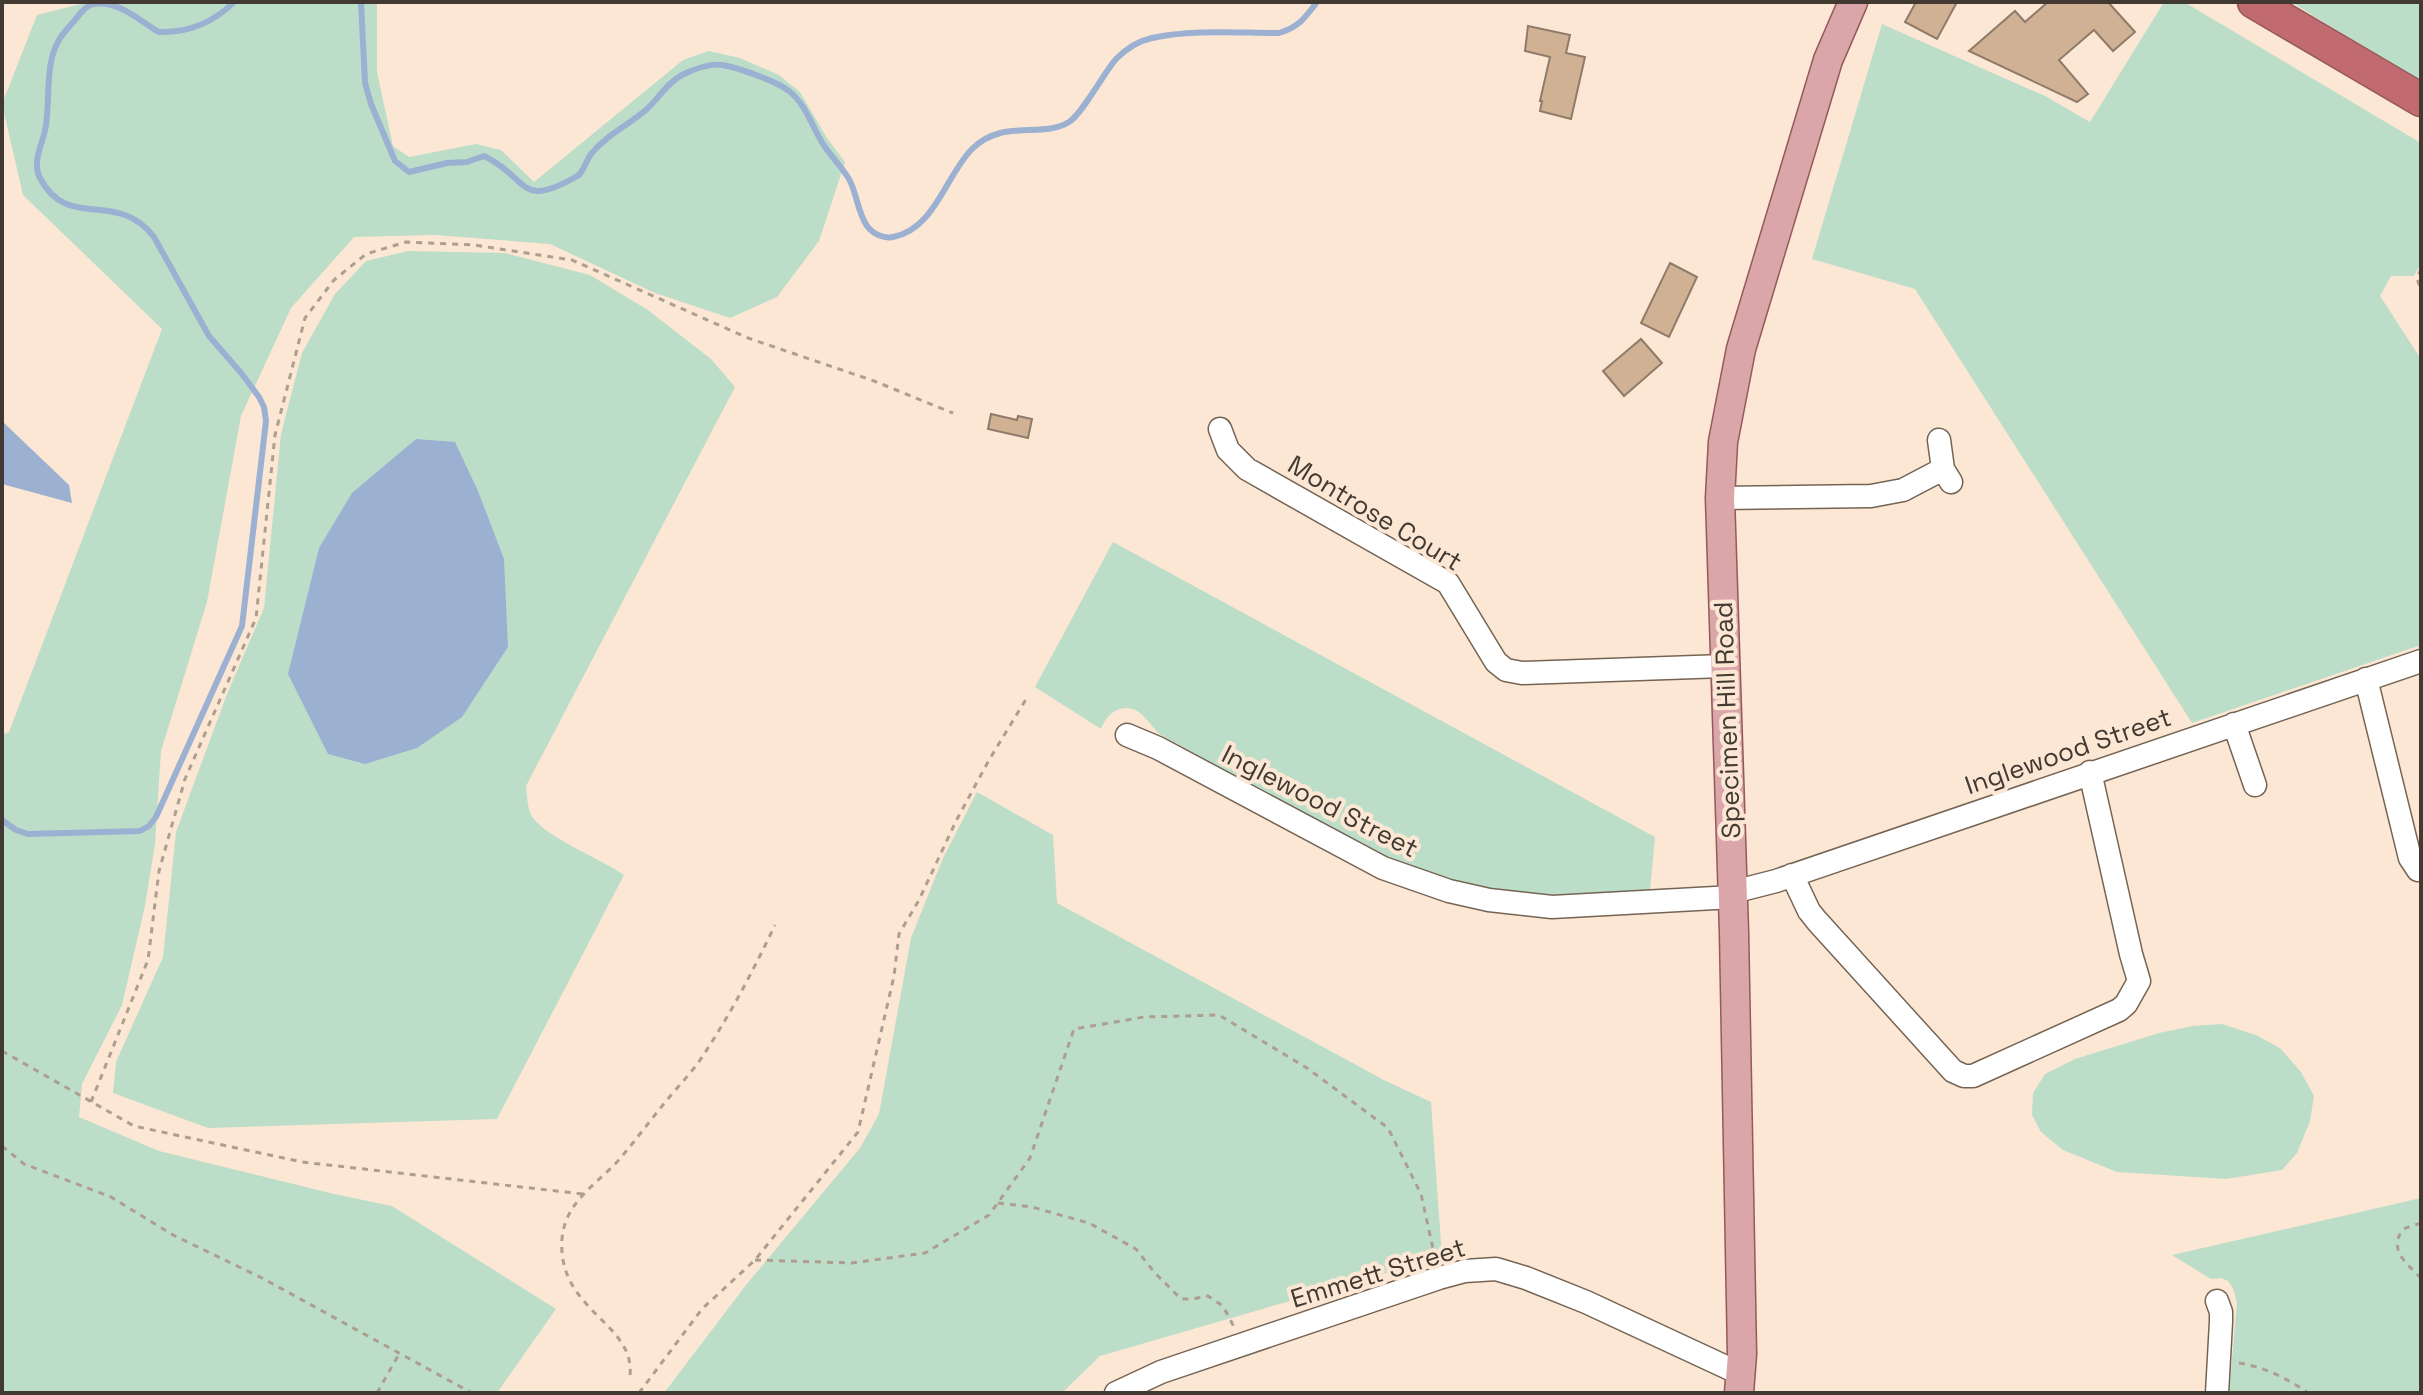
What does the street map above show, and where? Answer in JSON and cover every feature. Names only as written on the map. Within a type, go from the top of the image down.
[{"type":"highway","points":[[2254,2],[2421,100]]},
{"type":"main road","name":"Specimen Hill Road","points":[[1828,60],[1840,2]]},
{"type":"main road","name":"Specimen Hill Road","points":[[1742,1388],[1733,895],[1720,498],[1723,442],[1741,349],[1828,60],[1853,2]]},
{"type":"street","name":"Montrose Court","points":[[1220,429],[1228,450],[1247,469],[1448,583],[1496,662],[1506,670],[1522,673],[1724,666]]},
{"type":"street","points":[[1720,498],[1871,496],[1903,490],[1947,476],[1939,440]]},
{"type":"street","name":"Inglewood Street","points":[[1127,735],[1158,748],[1383,868],[1449,891],[1489,900],[1552,907],[1733,895],[2421,661]]},
{"type":"street","points":[[2366,679],[2410,858],[2418,870]]},
{"type":"street","points":[[2234,724],[2255,785]]},
{"type":"street","points":[[1792,875],[1817,921],[1953,1071],[1973,1076],[2119,1010],[2139,981],[2090,772]]},
{"type":"street","name":"Emmett Street","points":[[1116,1393],[1161,1372],[1439,1278],[1465,1271],[1496,1269],[1586,1302],[1742,1388]]},
{"type":"street","points":[[2217,1301],[2221,1322],[2217,1393]]},
{"type":"path","points":[[91,1102],[148,960],[159,871],[185,779],[256,618],[275,435],[305,318],[334,280],[366,254],[406,242],[474,245],[563,258],[748,338],[874,381],[953,413]]},
{"type":"path","points":[[2421,269],[2417,279],[2421,289]]},
{"type":"path","points":[[639,1393],[702,1309],[755,1260],[858,1132],[894,976],[899,934],[919,900],[962,809],[1028,696]]},
{"type":"path","points":[[630,1375],[630,1362],[623,1342],[582,1302],[565,1271],[562,1239],[572,1206],[635,1141],[696,1066],[733,1008],[775,925]]},
{"type":"path","points":[[755,1260],[852,1263],[925,1253],[989,1215],[1030,1158],[1074,1029],[1144,1017],[1219,1015],[1307,1068],[1388,1128],[1421,1194],[1439,1278]]},
{"type":"path","points":[[2,1051],[134,1126],[302,1162],[583,1194]]},
{"type":"path","points":[[2,1146],[24,1164],[111,1197],[173,1235],[262,1278],[472,1393]]},
{"type":"path","points":[[998,1203],[1032,1207],[1089,1223],[1136,1249],[1181,1299],[1208,1296],[1223,1306],[1243,1345]]},
{"type":"path","points":[[2421,1223],[2403,1229],[2396,1246],[2401,1258],[2421,1278]]},
{"type":"path","points":[[377,1393],[399,1353]]},
{"type":"path","points":[[2219,1360],[2257,1366],[2308,1393]]},
{"type":"green space","points":[[89,2],[377,2],[377,72],[393,146],[409,157],[476,144],[501,150],[534,182],[683,60],[709,51],[740,58],[779,75],[800,92],[845,162],[819,241],[777,297],[730,318],[655,293],[550,244],[435,235],[354,237],[291,308],[241,416],[207,602],[161,751],[155,844],[145,906],[122,1005],[82,1084],[79,1117],[159,1151],[392,1206],[556,1309],[497,1393],[2,1393],[2,735],[9,732],[162,329],[23,195],[2,104],[37,15]]},
{"type":"green space","points":[[2164,2],[2184,2],[2421,143],[2421,263],[2414,276],[2391,276],[2380,296],[2421,359],[2421,645],[2192,723],[1915,289],[1812,259],[1882,24],[2045,96],[2090,122]]},
{"type":"green space","points":[[2291,2],[2421,2],[2421,82]]},
{"type":"green space","points":[[408,251],[505,253],[590,275],[648,310],[711,359],[735,387],[526,786],[529,809],[535,820],[557,837],[624,875],[497,1119],[208,1128],[113,1093],[116,1062],[163,957],[176,832],[227,694],[264,608],[281,434],[302,353],[335,294],[366,261]]},
{"type":"green space","points":[[1113,542],[1655,837],[1650,891],[1593,894],[1509,892],[1425,874],[1364,848],[1161,735],[1137,711],[1125,708],[1115,711],[1101,729],[1035,687]]},
{"type":"green space","points":[[977,792],[1053,835],[1057,903],[1384,1080],[1431,1102],[1442,1257],[1100,1356],[1062,1393],[664,1393],[746,1285],[860,1148],[879,1114],[911,938],[943,858]]},
{"type":"green space","points":[[2222,1024],[2256,1035],[2280,1048],[2301,1072],[2314,1096],[2310,1121],[2297,1153],[2282,1170],[2226,1179],[2117,1172],[2063,1150],[2041,1132],[2032,1115],[2033,1093],[2045,1074],[2075,1059],[2159,1033]]},
{"type":"green space","points":[[2421,1198],[2421,1393],[2229,1393],[2237,1303],[2233,1288],[2228,1281],[2211,1279],[2172,1255]]},
{"type":"water","points":[[2,421],[69,485],[72,503],[2,484]]},
{"type":"water","points":[[416,439],[455,442],[478,491],[504,559],[508,647],[462,717],[417,748],[365,764],[328,754],[288,674],[319,548],[352,493]]},
{"type":"building","points":[[1916,2],[1957,2],[1937,39],[1905,22]]},
{"type":"building","points":[[2048,2],[2108,2],[2135,32],[2113,51],[2094,30],[2059,60],[2088,94],[2077,102],[1969,51],[2015,11],[2025,22]]},
{"type":"building","points":[[1528,26],[1570,35],[1566,53],[1585,57],[1571,119],[1540,111],[1550,57],[1525,51]]},
{"type":"building","points":[[1670,263],[1697,277],[1669,337],[1641,323]]},
{"type":"building","points":[[1641,339],[1662,363],[1624,396],[1603,371]]},
{"type":"building","points":[[991,414],[1017,420],[1018,416],[1032,419],[1028,438],[988,429]]},
{"type":"waterway","points":[[2,820],[28,834],[140,831],[149,826],[156,817],[242,626],[266,421],[264,407],[242,374],[209,336],[154,237],[139,223],[124,215],[64,203],[51,194],[40,178],[37,165],[46,125],[50,70],[55,49],[62,35],[85,9],[93,4],[111,5],[159,32],[170,32],[200,25],[218,16],[234,2]]},
{"type":"waterway","points":[[361,2],[365,83],[395,161],[409,172],[484,156],[526,187],[534,191],[545,190],[579,175],[597,147],[647,109],[677,78],[702,67],[722,65],[767,79],[784,87],[795,97],[825,147],[845,172],[867,226],[879,235],[890,237],[919,224],[963,160],[984,140],[1009,131],[1047,129],[1069,122],[1116,59],[1137,43],[1183,33],[1279,33],[1301,22],[1317,2]]}]
